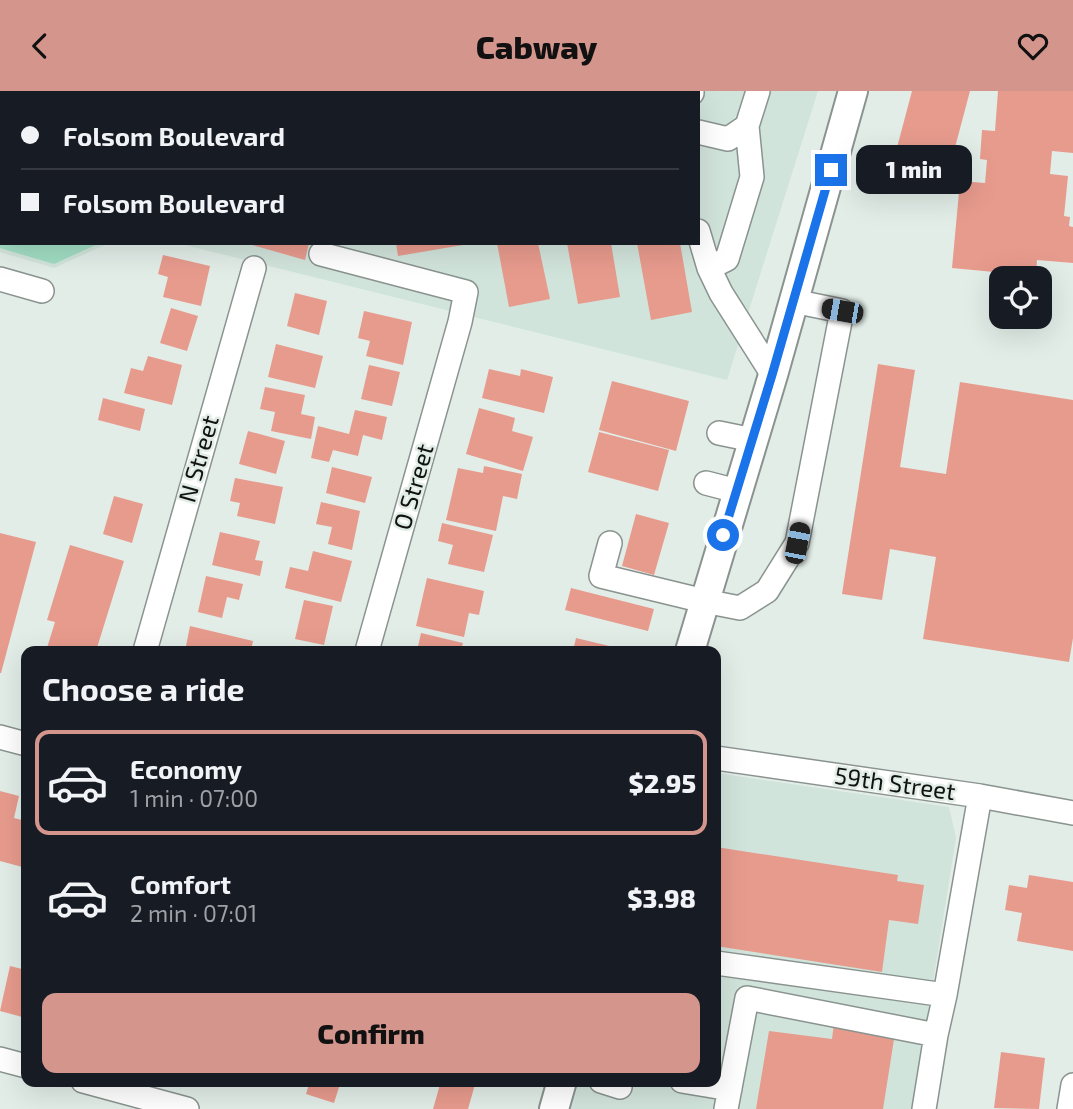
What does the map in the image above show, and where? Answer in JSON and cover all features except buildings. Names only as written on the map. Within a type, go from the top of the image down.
[{"type":"main road","points":[[691,646],[853,91]]},
{"type":"main road","points":[[554,1109],[560,1087]]},
{"type":"street","points":[[709,268],[727,259],[752,177],[747,127],[758,91]]},
{"type":"street","points":[[700,132],[728,139],[747,127]]},
{"type":"street","points":[[700,239],[709,268],[721,293],[772,375]]},
{"type":"street","name":"O Street","points":[[321,254],[466,292],[460,322],[368,646]]},
{"type":"street","name":"N Street","points":[[146,646],[254,268]]},
{"type":"street","points":[[0,279],[42,291]]},
{"type":"street","points":[[610,543],[601,576],[740,608],[767,591],[797,543],[842,311],[793,301]]},
{"type":"street","points":[[719,433],[753,440]]},
{"type":"street","points":[[706,483],[737,491]]},
{"type":"street","points":[[0,737],[21,743]]},
{"type":"street","name":"59th Street","points":[[721,759],[980,796],[1073,813]]},
{"type":"street","points":[[923,1109],[946,995],[980,796]]},
{"type":"street","points":[[721,964],[946,995]]},
{"type":"street","points":[[697,1087],[728,1099],[747,998],[936,1035]]},
{"type":"street","points":[[0,1059],[21,1065]]},
{"type":"street","points":[[1069,1109],[1073,1085]]},
{"type":"street","points":[[105,1087],[187,1109]]},
{"type":"shaded area","points":[[700,91],[818,91],[727,380],[185,245],[700,245]]},
{"type":"shaded area","points":[[0,245],[105,245],[54,268],[0,252]]},
{"type":"shaded area","points":[[721,774],[949,807],[956,838],[913,1109],[571,1109],[578,1087],[721,1087]]},
{"type":"green space","points":[[0,245],[96,245],[54,264],[0,248]]},
{"type":"route","points":[[723,535],[831,170]]}]
